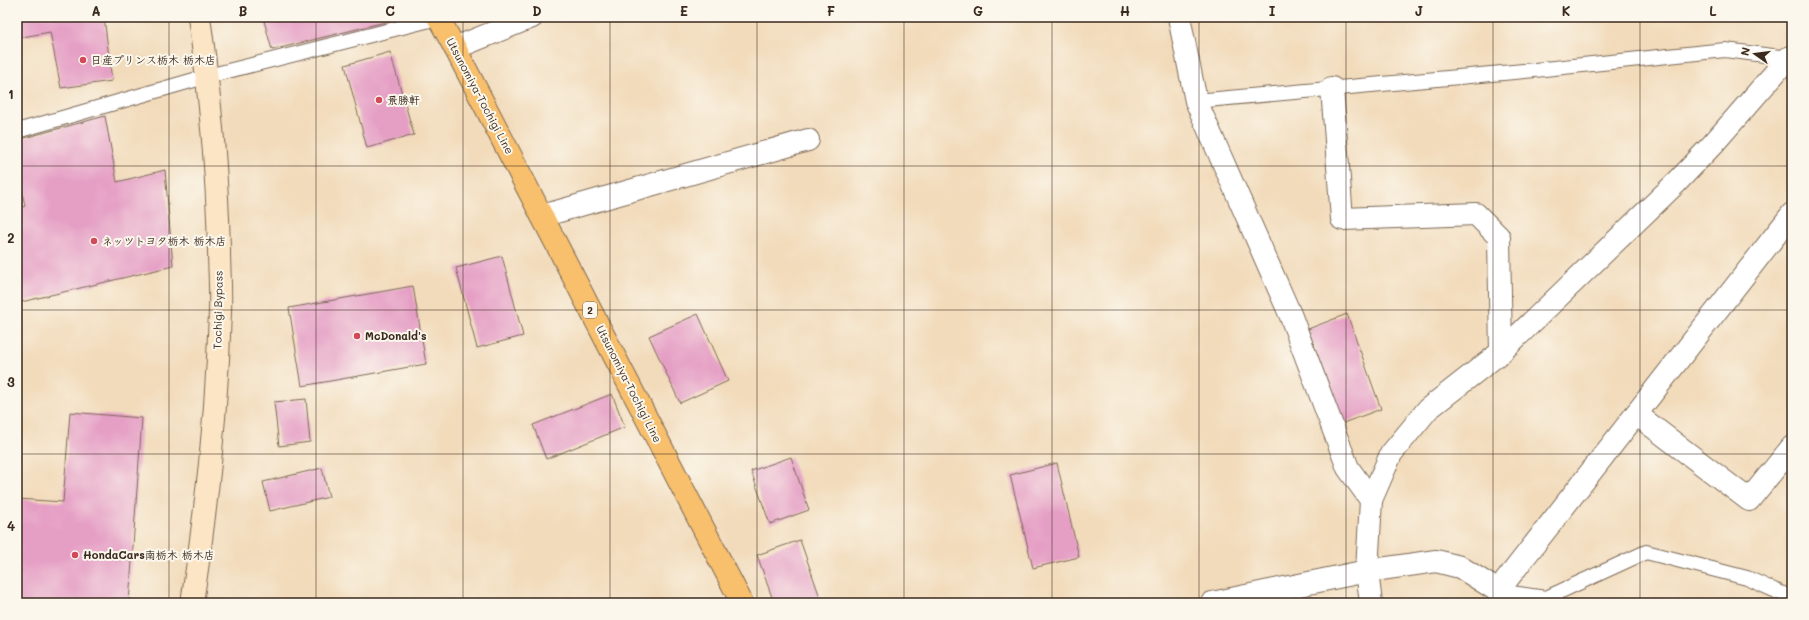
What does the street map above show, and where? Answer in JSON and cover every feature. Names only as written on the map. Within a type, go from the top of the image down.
[{"type":"main road","name":"Tochigi Bypass","points":[[192,603],[203,533],[216,394],[220,311],[217,194],[208,76],[199,17]]},
{"type":"main road","name":"Utsunomiya-Tochigi Line","points":[[438,17],[742,603]]},
{"type":"street","points":[[455,48],[532,17]]},
{"type":"street","points":[[1179,17],[1196,101],[1290,314],[1348,468],[1371,500]]},
{"type":"street","points":[[1371,603],[1366,570],[1371,500],[1391,454],[1428,409],[1501,352],[1677,182],[1790,58]]},
{"type":"street","points":[[1332,88],[1342,219],[1476,214],[1499,237],[1501,352]]},
{"type":"street","points":[[542,216],[808,140]]},
{"type":"street","points":[[1212,603],[1366,570],[1436,561],[1460,567],[1498,592],[1792,214]]},
{"type":"street","points":[[1636,414],[1749,500],[1792,447]]},
{"type":"lane","points":[[17,131],[208,76],[438,17]]},
{"type":"lane","points":[[1196,101],[1535,70],[1725,50],[1790,58]]},
{"type":"lane","points":[[1498,592],[1546,598],[1646,552],[1748,578],[1792,598]]},
{"type":"building","name":"日産プリンス栃木 栃木店","points":[[17,17],[104,17],[112,81],[61,88],[50,32],[17,38]]},
{"type":"building","points":[[263,17],[401,17],[401,18],[272,50]]},
{"type":"building","name":"景勝軒","points":[[390,52],[414,135],[367,148],[345,65]]},
{"type":"building","name":"ネッツトヨタ栃木 栃木店","points":[[105,116],[117,182],[165,170],[173,266],[17,303],[17,209],[25,206],[17,169],[17,140]]},
{"type":"building","points":[[502,256],[523,336],[477,348],[456,268]]},
{"type":"building","name":"McDonald's","points":[[413,286],[426,364],[302,386],[289,308]]},
{"type":"building","points":[[698,314],[728,381],[680,403],[649,336]]},
{"type":"building","points":[[1347,314],[1381,409],[1343,423],[1308,329]]},
{"type":"building","points":[[612,394],[625,427],[546,459],[533,425]]},
{"type":"building","points":[[306,399],[310,442],[279,446],[274,402]]},
{"type":"building","name":"HondaCars南栃木 栃木店","points":[[70,412],[142,418],[129,603],[17,603],[17,499],[63,502]]},
{"type":"building","points":[[791,457],[809,510],[770,524],[751,471]]},
{"type":"building","points":[[1057,463],[1079,557],[1033,568],[1010,475]]},
{"type":"building","points":[[322,468],[329,497],[270,511],[263,482]]},
{"type":"building","points":[[800,540],[822,603],[774,603],[757,555]]},
{"type":"place","name":"日産プリンス栃木 栃木店","points":[[83,60]]},
{"type":"place","name":"景勝軒","points":[[379,100]]},
{"type":"place","name":"ネッツトヨタ栃木 栃木店","points":[[94,241]]},
{"type":"place","name":"McDonald's","points":[[357,336]]},
{"type":"place","name":"HondaCars南栃木 栃木店","points":[[75,555]]}]
